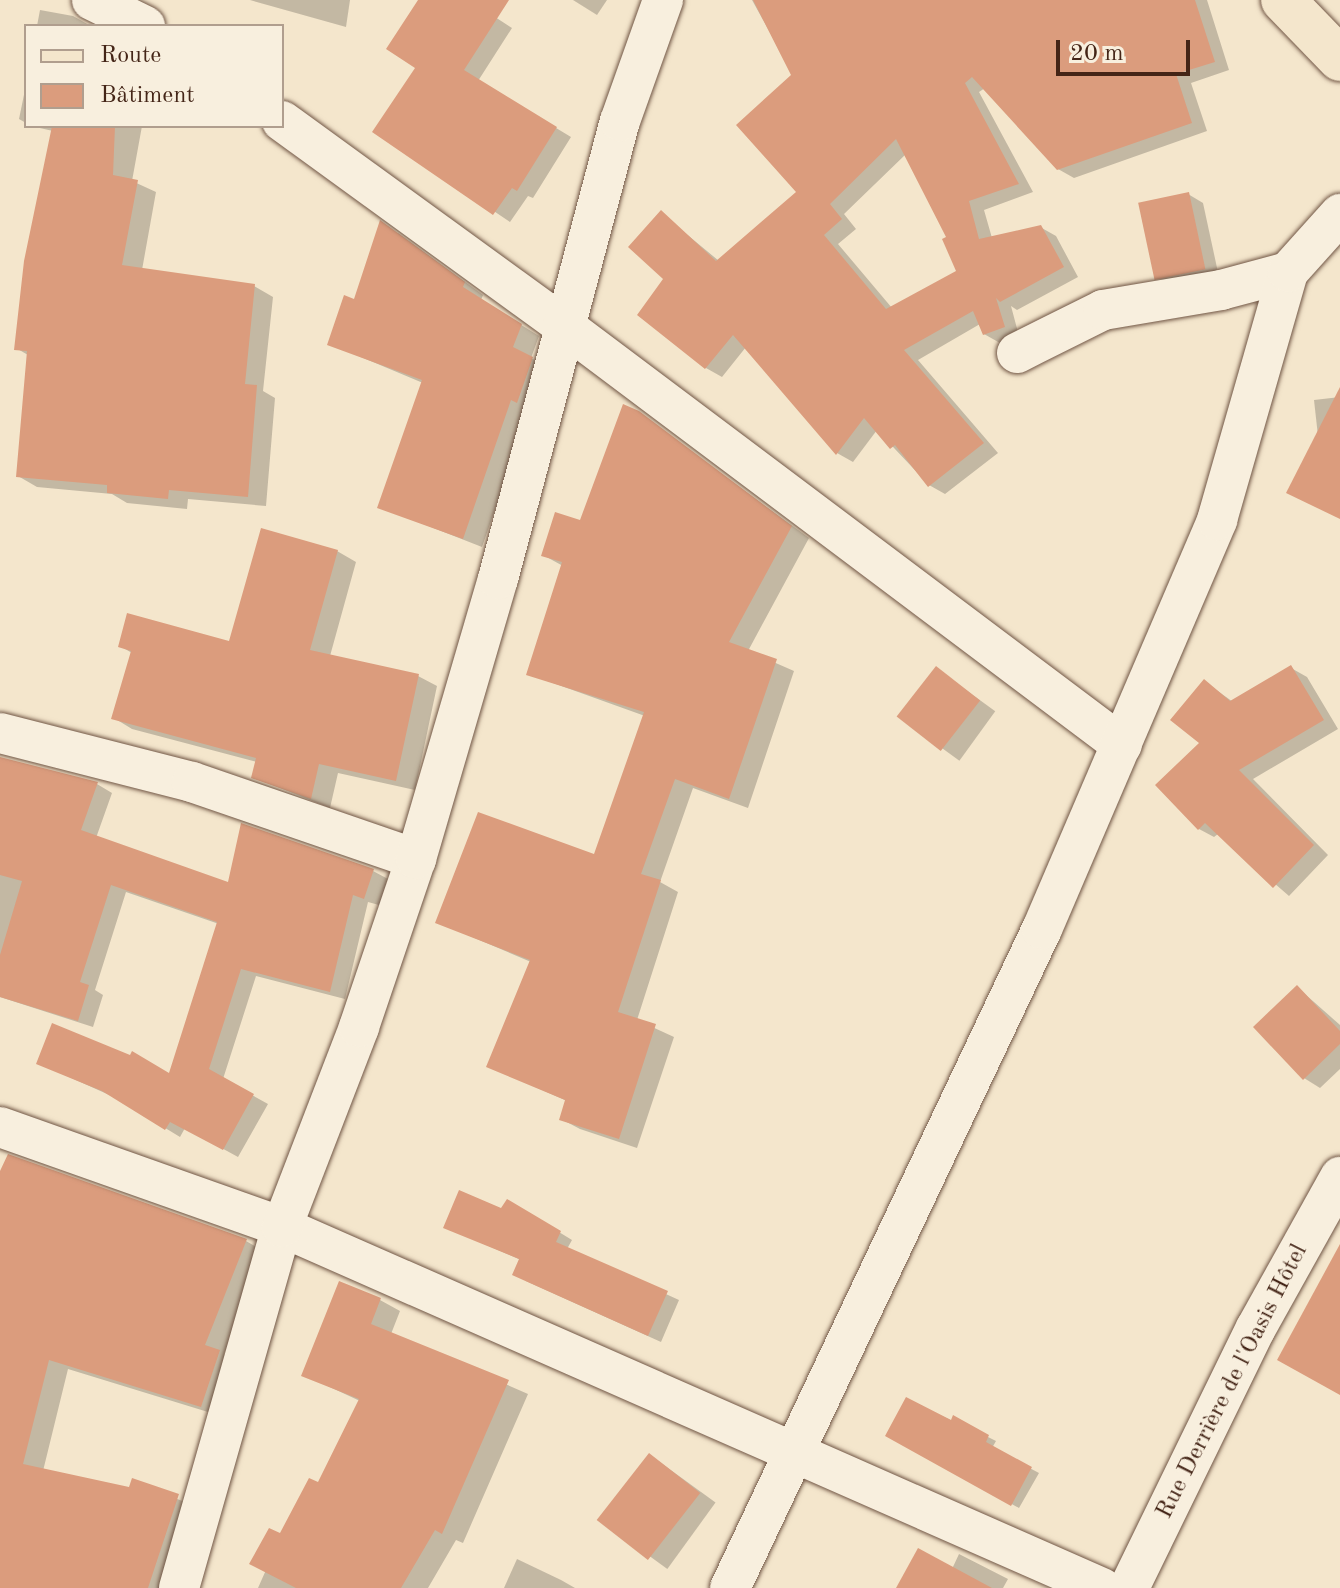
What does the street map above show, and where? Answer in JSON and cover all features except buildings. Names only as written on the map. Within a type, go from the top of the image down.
[{"type":"main road","points":[[1283,0],[1340,59]]},
{"type":"street","points":[[92,0],[141,24]]},
{"type":"street","points":[[179,1588],[282,1227],[359,1027],[416,859],[498,579],[563,325],[620,121],[663,0]]},
{"type":"street","points":[[284,122],[563,325],[1122,745]]},
{"type":"street","points":[[730,1588],[789,1454],[906,1223],[1122,745],[1217,520],[1288,272],[1340,214]]},
{"type":"street","points":[[1017,353],[1103,310],[1221,290],[1288,272]]},
{"type":"street","points":[[0,733],[192,782],[416,859]]},
{"type":"street","points":[[0,1127],[282,1227],[789,1454],[1102,1588]]},
{"type":"street","name":"Rue Derrière de l'Oasis Hôtel","points":[[1129,1588],[1256,1328],[1340,1177]]}]
